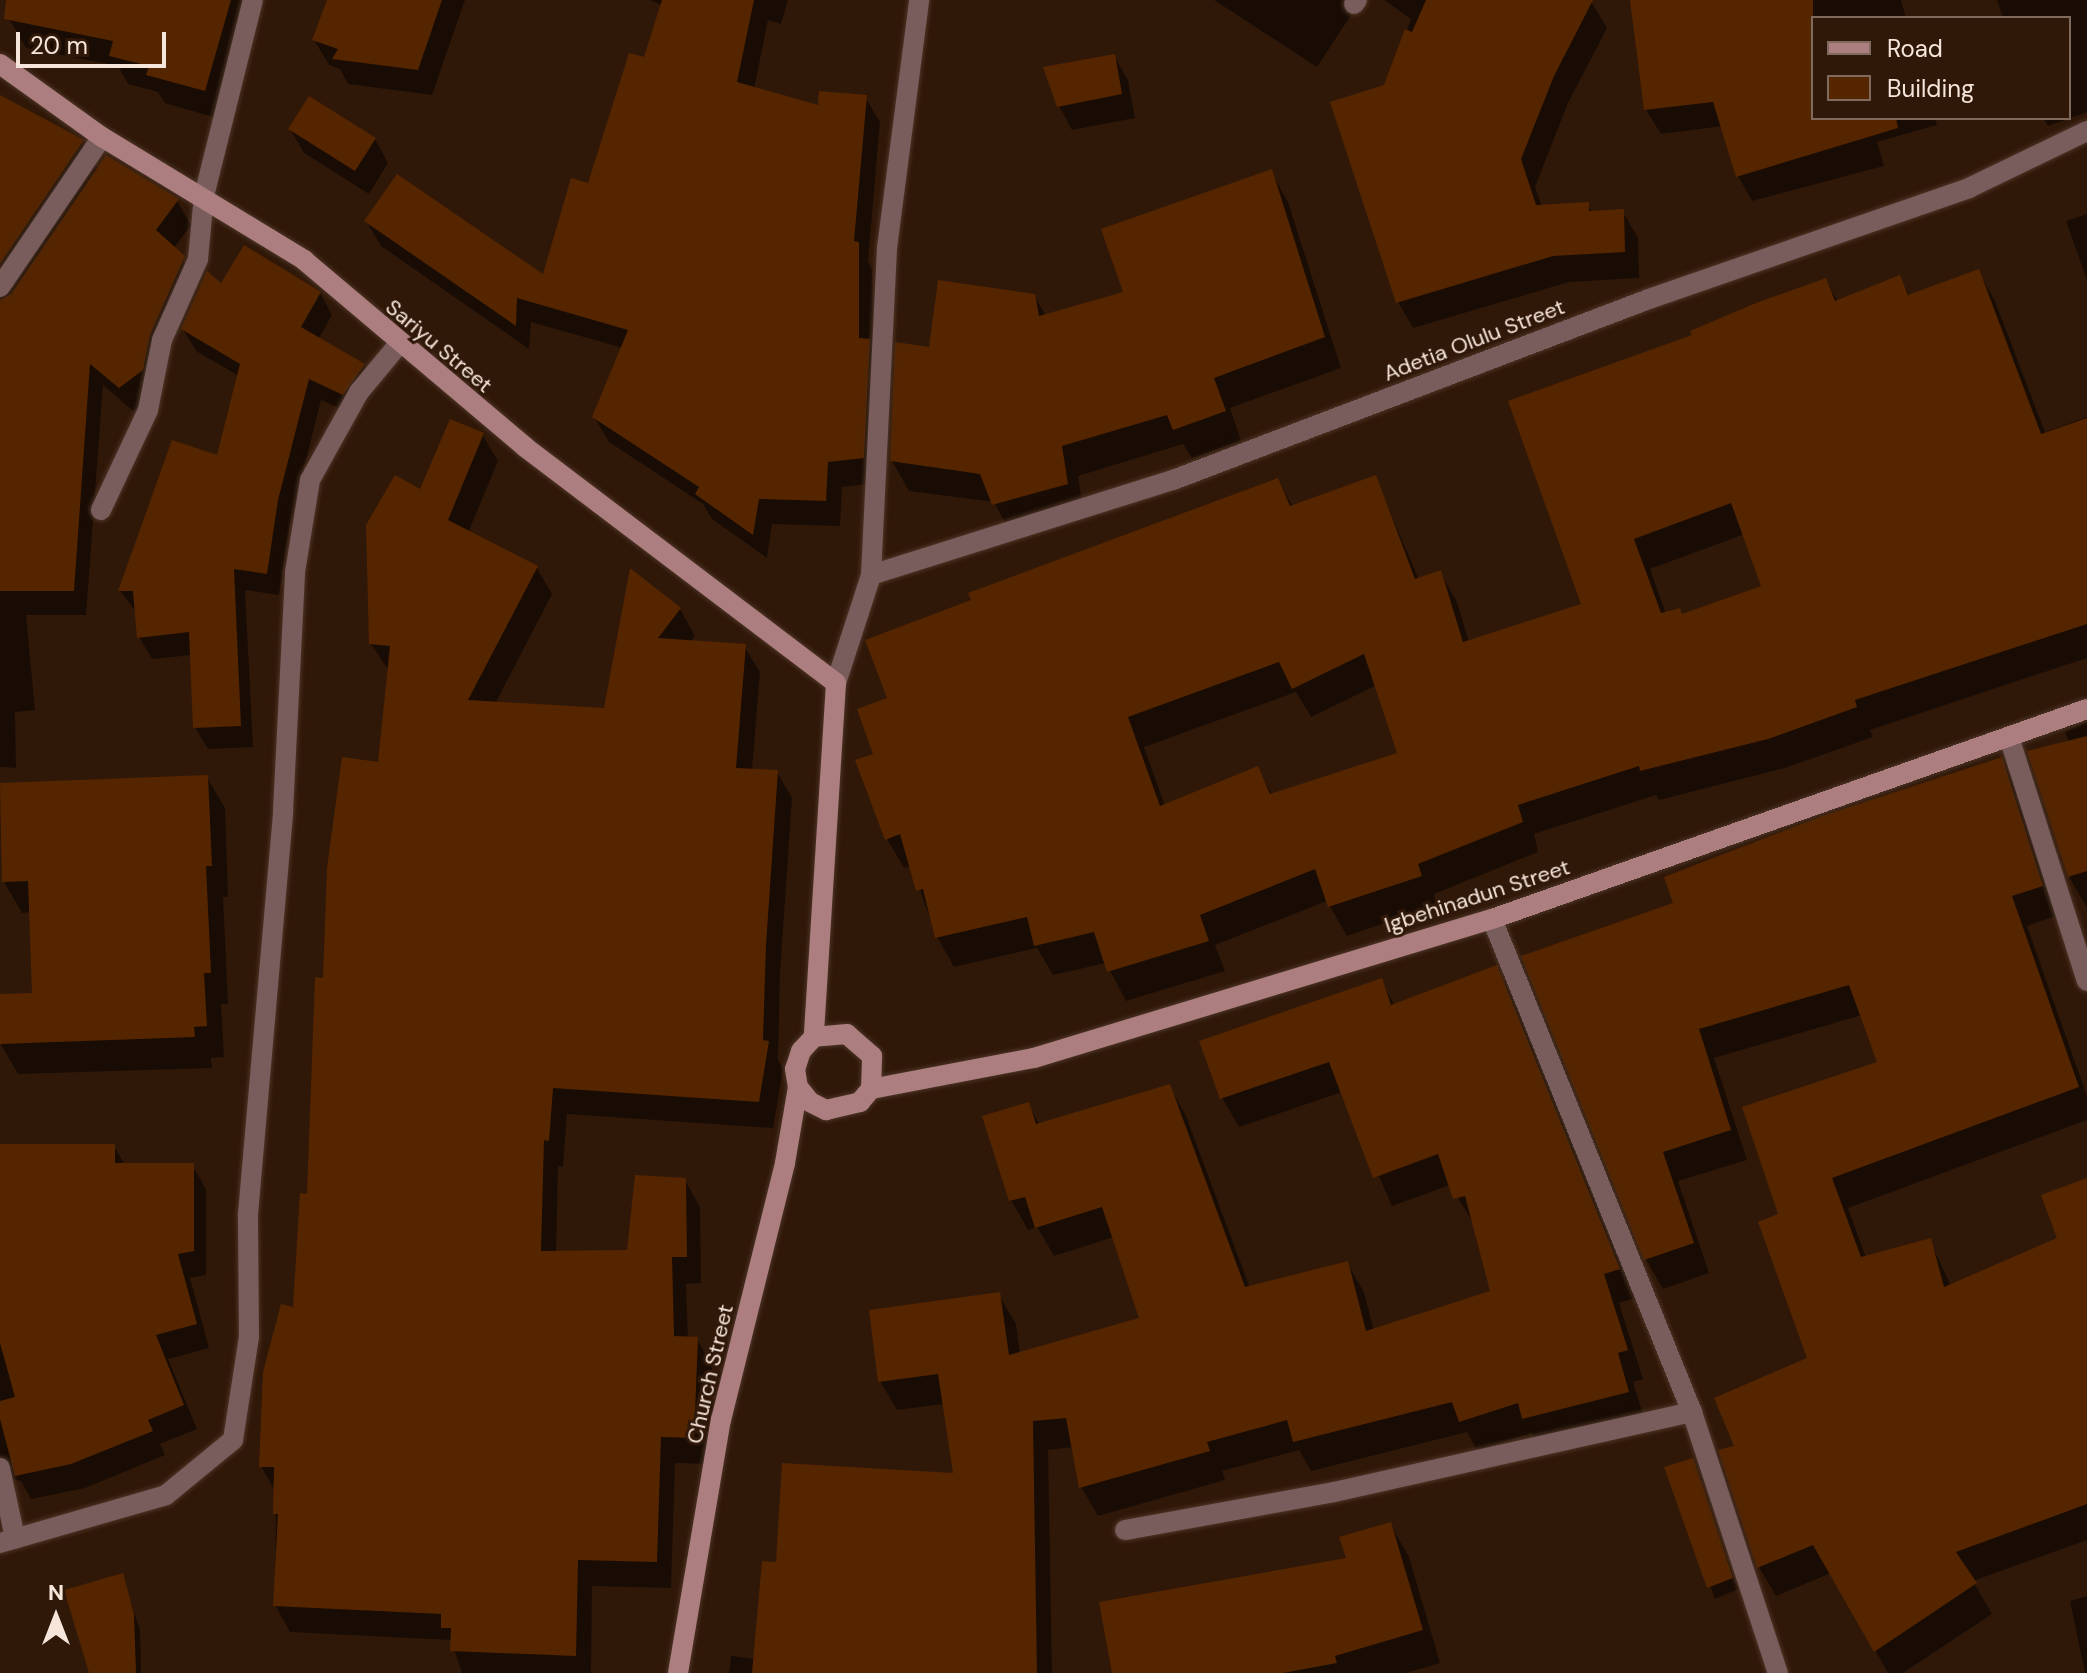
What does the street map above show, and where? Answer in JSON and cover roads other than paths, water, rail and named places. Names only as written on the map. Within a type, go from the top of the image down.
[{"type":"street","points":[[101,510],[148,410],[162,340],[198,259],[204,196],[253,0]]},
{"type":"street","points":[[814,1037],[836,683],[871,575],[887,248],[919,0]]},
{"type":"street","name":"Sariyu Street","points":[[0,64],[102,137],[204,196],[304,260],[398,345],[836,683]]},
{"type":"street","name":"Adetia Olulu Street","points":[[871,575],[1173,480],[1649,299],[1969,188],[2087,131]]},
{"type":"street","points":[[0,287],[102,137]]},
{"type":"street","points":[[0,1468],[8,1541],[166,1495],[233,1440],[249,1337],[248,1214],[283,811],[295,572],[310,480],[359,392],[398,345]]},
{"type":"street","name":"Igbehinadun Street","points":[[871,1089],[1034,1058],[1492,919],[2087,709]]},
{"type":"street","points":[[2009,737],[2087,981]]},
{"type":"street","points":[[1492,919],[1692,1412],[1778,1673]]},
{"type":"street","points":[[831,1032],[862,1042],[875,1072],[871,1089],[860,1102],[826,1110],[810,1102],[798,1087],[795,1069],[801,1051],[814,1037],[831,1032]]},
{"type":"street","name":"Church Street","points":[[678,1673],[721,1420],[798,1087]]},
{"type":"street","points":[[1125,1530],[1334,1492],[1692,1412]]}]
